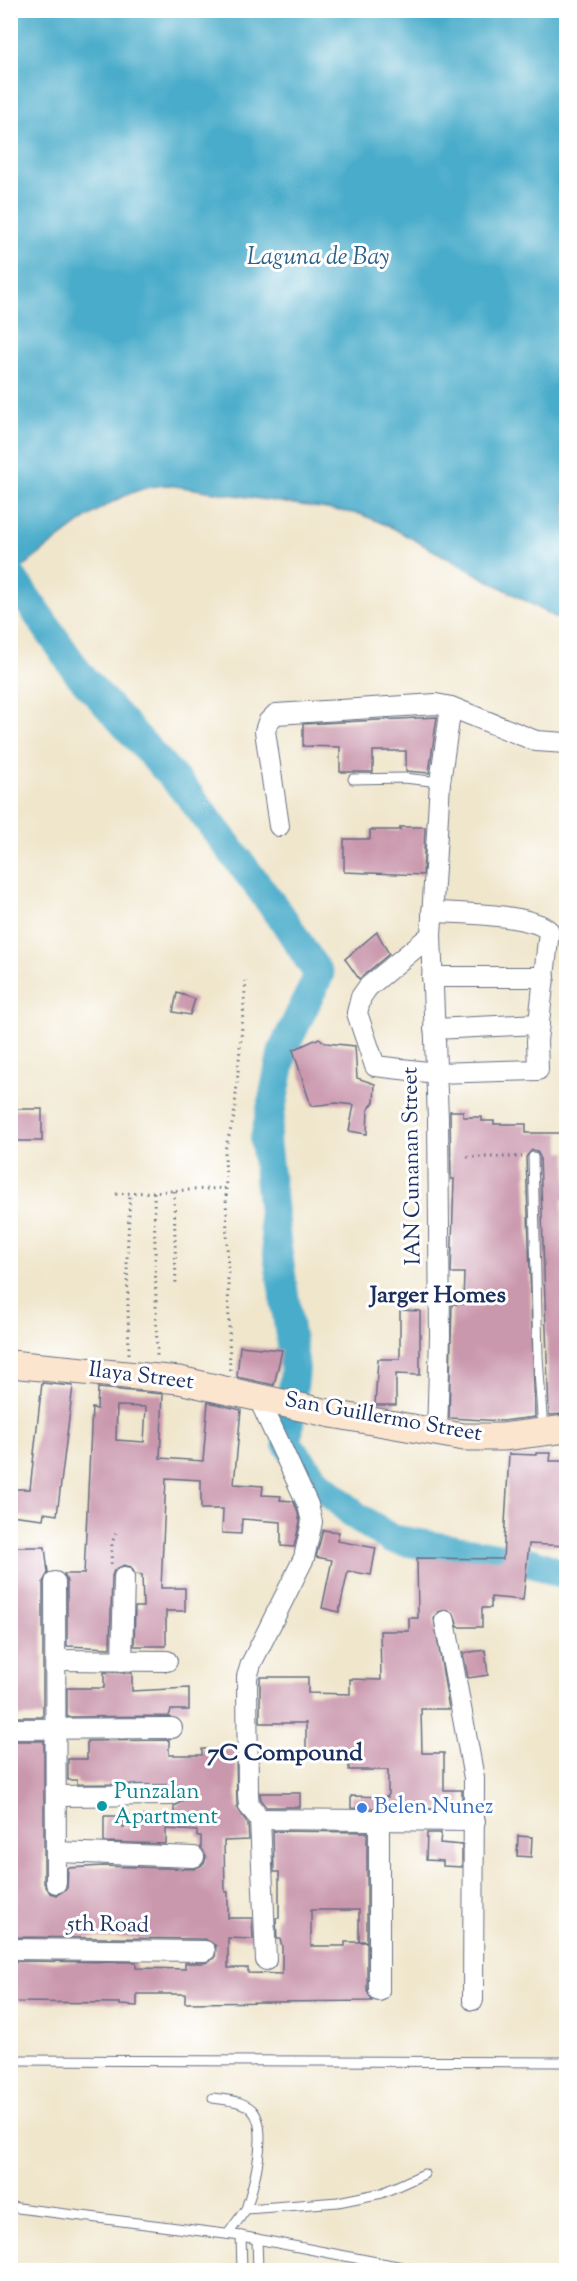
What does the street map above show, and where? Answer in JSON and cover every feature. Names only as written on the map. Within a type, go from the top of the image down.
[{"type":"main road","name":"Ilaya Street","points":[[10,1364],[158,1377],[264,1397]]},
{"type":"main road","name":"San Guillermo Street","points":[[264,1397],[332,1414],[437,1433],[486,1438],[555,1431]]},
{"type":"street","points":[[279,826],[264,731],[276,714],[436,704],[451,707],[536,741],[567,743]]},
{"type":"street","name":"IAN Cunanan Street","points":[[437,1433],[440,1336],[436,1073],[431,935],[440,782],[451,707]]},
{"type":"street","points":[[431,935],[368,987],[361,997],[357,1013],[375,1066],[380,1069],[436,1073],[535,1072],[539,1068],[539,1024],[549,931],[534,923],[491,916],[432,912]]},
{"type":"street","points":[[432,977],[545,978]]},
{"type":"street","points":[[434,1029],[539,1024]]},
{"type":"street","points":[[264,1397],[308,1504],[312,1522],[304,1558],[251,1664],[247,1677],[248,1794],[249,1806],[260,1819],[266,1960]]},
{"type":"street","points":[[117,1571],[122,1661]]},
{"type":"street","points":[[54,1582],[56,1883]]},
{"type":"street","points":[[446,1621],[474,1778],[472,2000]]},
{"type":"street","points":[[56,1660],[166,1661]]},
{"type":"street","points":[[10,1729],[172,1728]]},
{"type":"street","points":[[56,1796],[172,1795]]},
{"type":"street","points":[[260,1819],[475,1821]]},
{"type":"street","points":[[379,1820],[379,1992]]},
{"type":"street","points":[[56,1852],[194,1857]]},
{"type":"street","name":"5th Road","points":[[10,1949],[205,1951]]},
{"type":"lane","points":[[353,779],[404,778],[440,782]]},
{"type":"lane","points":[[533,1157],[538,1356],[555,1431]]},
{"type":"lane","points":[[10,2060],[567,2062]]},
{"type":"lane","points":[[213,2098],[241,2102],[253,2111],[258,2121],[254,2184],[246,2209],[228,2234]]},
{"type":"lane","points":[[246,2209],[338,2202],[382,2193],[424,2174]]},
{"type":"lane","points":[[10,2207],[241,2236],[418,2271]]},
{"type":"lane","points":[[241,2236],[242,2271]]},
{"type":"lane","points":[[257,2239],[258,2271]]},
{"type":"path","points":[[230,1390],[225,1150],[234,1117],[246,981]]},
{"type":"path","points":[[467,1157],[533,1157]]},
{"type":"path","points":[[116,1194],[225,1188]]},
{"type":"path","points":[[174,1191],[176,1287]]},
{"type":"path","points":[[154,1192],[158,1377]]},
{"type":"path","points":[[127,1374],[129,1351],[127,1260],[130,1193]]},
{"type":"path","points":[[116,1533],[112,1543],[117,1571]]},
{"type":"water","name":"Laguna de Bay","points":[[11,10],[566,11],[566,623],[389,526],[360,514],[168,485],[148,488],[127,495],[106,506],[85,519],[11,576]]},
{"type":"building","points":[[437,717],[429,773],[406,771],[406,751],[373,751],[373,772],[340,772],[340,747],[303,746],[303,724]]},
{"type":"building","points":[[400,827],[425,827],[423,875],[344,872],[344,839],[370,839],[370,830],[400,830]]},
{"type":"building","points":[[377,932],[389,954],[359,979],[345,959]]},
{"type":"building","points":[[177,993],[195,999],[190,1015],[173,1012]]},
{"type":"building","points":[[319,1038],[326,1043],[355,1046],[357,1078],[375,1084],[374,1102],[368,1110],[367,1134],[349,1131],[354,1105],[336,1103],[311,1106],[293,1050]]},
{"type":"building","points":[[10,1109],[42,1109],[42,1141],[10,1141]]},
{"type":"building","points":[[450,1111],[463,1111],[463,1117],[482,1117],[482,1121],[494,1121],[494,1124],[526,1124],[526,1133],[560,1133],[560,1152],[567,1152],[567,1199],[562,1199],[563,1245],[567,1245],[567,1414],[549,1415],[540,1157],[537,1151],[532,1150],[526,1157],[535,1417],[502,1421],[449,1418],[452,1304],[463,1304],[464,1273],[451,1273],[454,1179],[451,1179]]},
{"type":"building","points":[[400,1310],[420,1311],[420,1375],[396,1374],[396,1405],[375,1405],[378,1359],[400,1359]]},
{"type":"building","points":[[240,1346],[282,1350],[274,1385],[237,1377]]},
{"type":"building","points":[[42,1383],[73,1386],[57,1515],[44,1513],[43,1519],[10,1515],[10,1489],[30,1489]]},
{"type":"building","points":[[98,1388],[163,1394],[160,1458],[203,1461],[208,1402],[241,1410],[234,1484],[263,1486],[262,1495],[281,1496],[280,1500],[293,1501],[297,1509],[300,1522],[294,1547],[281,1546],[281,1522],[242,1519],[241,1534],[222,1533],[223,1509],[201,1509],[201,1480],[166,1478],[161,1588],[185,1588],[185,1611],[166,1611],[166,1646],[134,1646],[135,1607],[143,1607],[142,1575],[135,1574],[131,1567],[124,1565],[114,1570],[112,1576],[110,1648],[67,1646],[67,1582],[64,1574],[84,1574],[92,1408],[97,1409]],"holes":[[[117,1406],[146,1407],[144,1442],[116,1440]]]},
{"type":"building","points":[[536,1453],[551,1453],[550,1461],[567,1461],[567,1546],[529,1544],[523,1600],[491,1597],[491,1608],[482,1608],[482,1627],[458,1627],[454,1614],[448,1610],[438,1612],[434,1618],[449,1709],[421,1709],[422,1753],[444,1753],[444,1790],[462,1790],[462,1809],[351,1808],[351,1796],[388,1797],[388,1770],[349,1770],[349,1753],[306,1753],[306,1723],[260,1723],[260,1677],[308,1677],[308,1693],[350,1694],[350,1679],[381,1680],[380,1631],[409,1631],[409,1618],[418,1618],[417,1558],[503,1559],[509,1454],[536,1455]]},
{"type":"building","points":[[323,1530],[339,1532],[337,1541],[376,1548],[371,1575],[348,1571],[339,1612],[322,1608],[332,1560],[316,1557]]},
{"type":"building","points":[[10,1547],[45,1547],[48,1573],[43,1582],[43,1717],[10,1717]]},
{"type":"building","points":[[485,1650],[488,1675],[468,1678],[463,1653]]},
{"type":"building","points":[[104,1672],[132,1673],[132,1691],[189,1688],[189,1710],[171,1710],[169,1716],[67,1717],[67,1688],[104,1688]]},
{"type":"building","points":[[169,1740],[169,1755],[202,1755],[202,1749],[236,1749],[237,1807],[248,1824],[249,1840],[224,1841],[225,1892],[228,1892],[228,1918],[252,1918],[253,1939],[228,1938],[228,1968],[248,1968],[248,1973],[282,1974],[282,1946],[280,1939],[277,1939],[276,1918],[279,1918],[279,1872],[274,1872],[273,1831],[367,1832],[367,1941],[359,1941],[359,1910],[311,1910],[311,1946],[345,1946],[345,1942],[367,1942],[367,1991],[372,2001],[185,2003],[185,1994],[137,1994],[137,2006],[120,2005],[120,2003],[10,2002],[10,1961],[136,1962],[136,1968],[185,1969],[185,1963],[205,1963],[215,1958],[216,1946],[205,1939],[10,1937],[10,1741],[44,1741],[44,1883],[50,1893],[57,1895],[67,1888],[68,1868],[104,1866],[194,1869],[204,1864],[206,1857],[201,1848],[201,1836],[197,1836],[197,1831],[166,1829],[166,1844],[104,1842],[104,1816],[123,1816],[123,1827],[146,1827],[129,1826],[129,1816],[174,1816],[174,1807],[182,1801],[184,1795],[178,1785],[77,1784],[77,1780],[68,1780],[68,1759],[87,1759],[87,1741]]},
{"type":"building","points":[[260,1793],[300,1793],[300,1807],[266,1807],[261,1801]]},
{"type":"building","points":[[427,1833],[441,1833],[440,1843],[462,1845],[462,1867],[443,1866],[443,1861],[426,1860]]},
{"type":"building","points":[[518,1836],[532,1837],[531,1857],[517,1856]]},
{"type":"waterway","points":[[11,576],[79,674],[189,795],[283,919],[319,975],[283,1050],[265,1139],[276,1241],[295,1369],[287,1443],[315,1480],[356,1516],[391,1539],[533,1563],[566,1575]]},
{"type":"place","name":"Punzalan Apartment","points":[[102,1806]]},
{"type":"place","name":"Belen Nunez","points":[[362,1808]]},
{"type":"district","name":"Jarger Homes","points":[[438,1296]]},
{"type":"district","name":"7C Compound","points":[[285,1754]]}]
